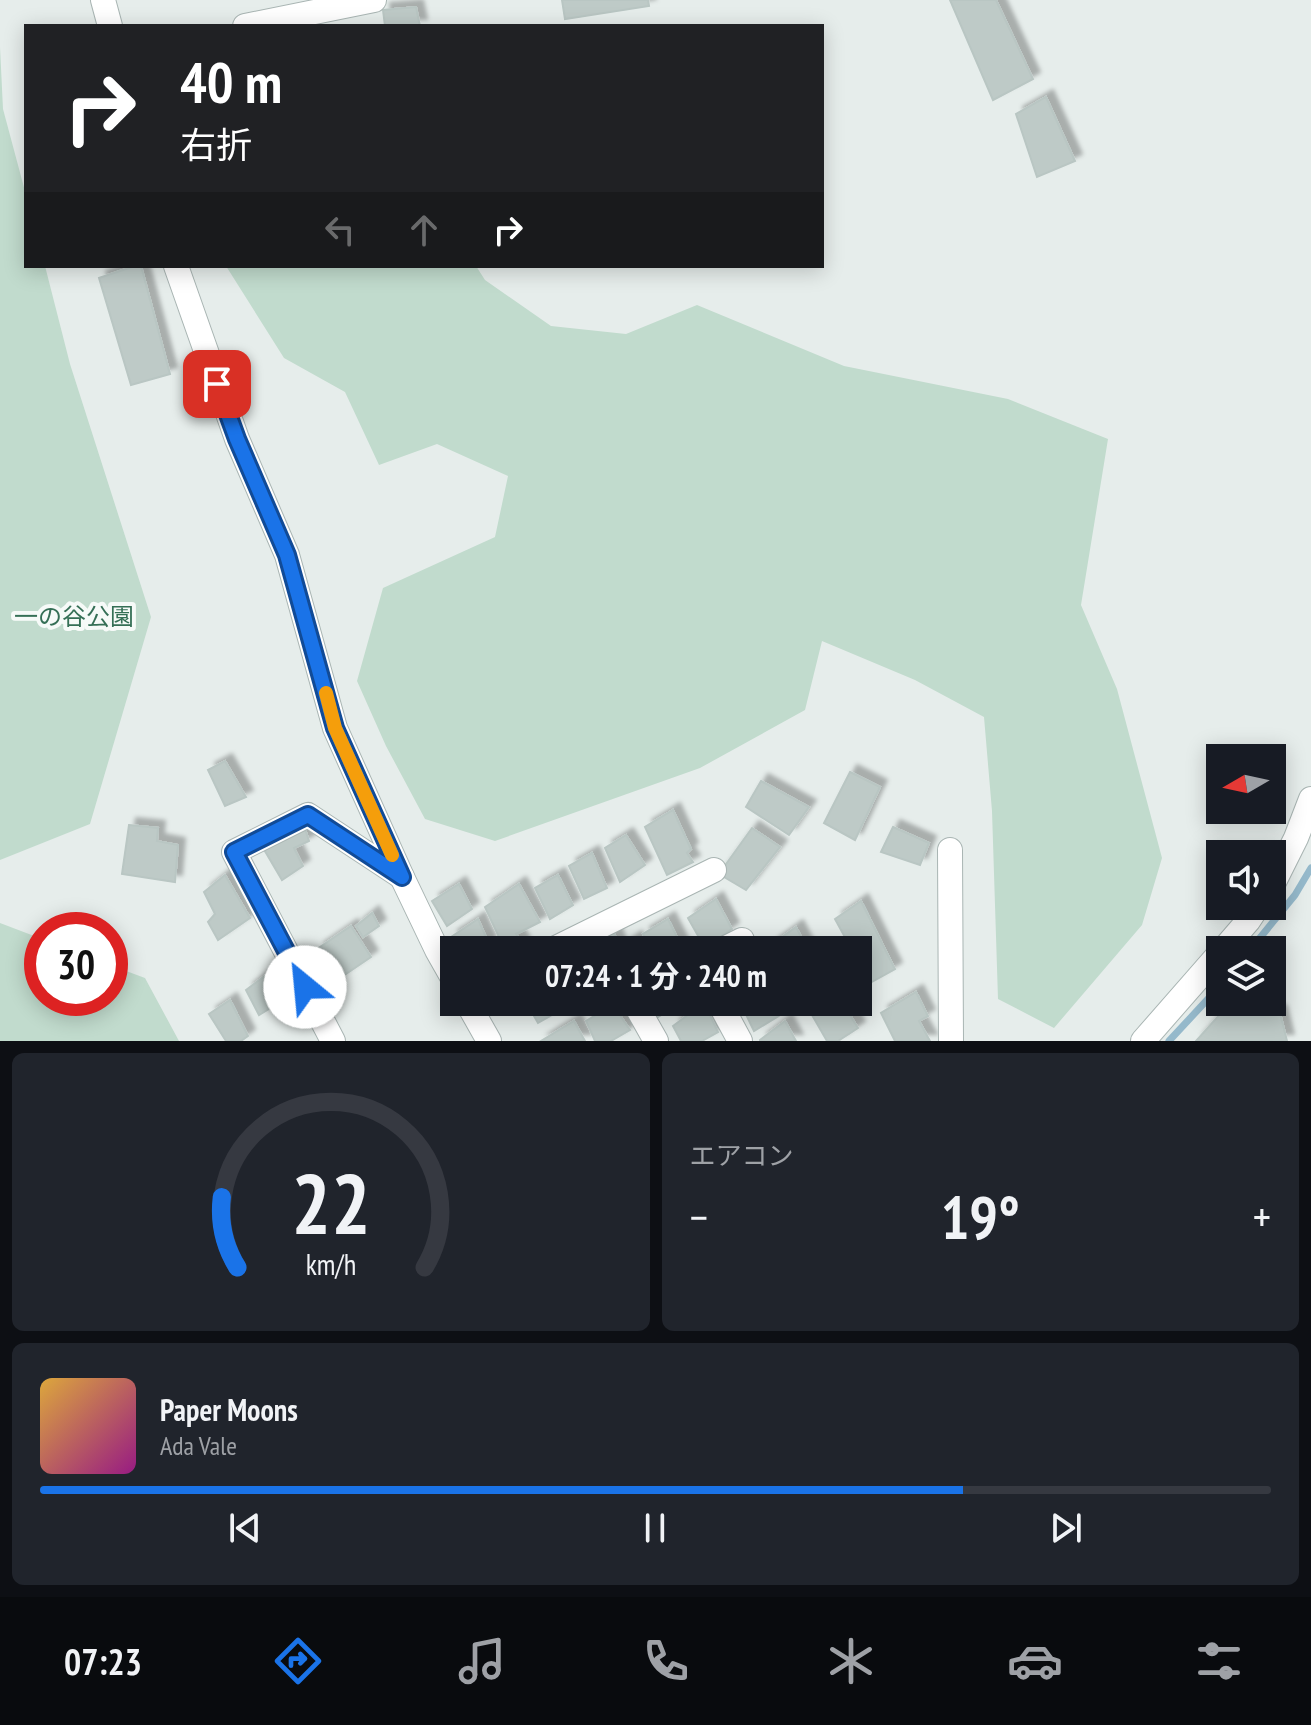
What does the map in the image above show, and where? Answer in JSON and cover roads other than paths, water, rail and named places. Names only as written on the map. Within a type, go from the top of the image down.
[{"type":"street","points":[[103,0],[109,24]]},
{"type":"street","points":[[251,24],[306,6],[374,0]]},
{"type":"street","points":[[177,268],[237,439],[287,555],[335,728],[440,955]]},
{"type":"street","points":[[1286,858],[1311,799]]},
{"type":"street","points":[[333,1041],[234,852],[308,815],[402,877]]},
{"type":"street","points":[[950,850],[951,1041]]},
{"type":"street","points":[[580,936],[714,870]]},
{"type":"street","points":[[1235,936],[1249,920]]},
{"type":"street","points":[[1143,1041],[1206,969]]},
{"type":"street","points":[[475,1016],[489,1041]]},
{"type":"street","points":[[642,1016],[656,1041]]},
{"type":"street","points":[[727,1016],[740,1041]]},
{"type":"waterway","points":[[1261,936],[1295,895],[1311,868]]},
{"type":"waterway","points":[[1169,1041],[1206,1001]]},
{"type":"park label","name":"一の谷公園","points":[[74,617]]}]
